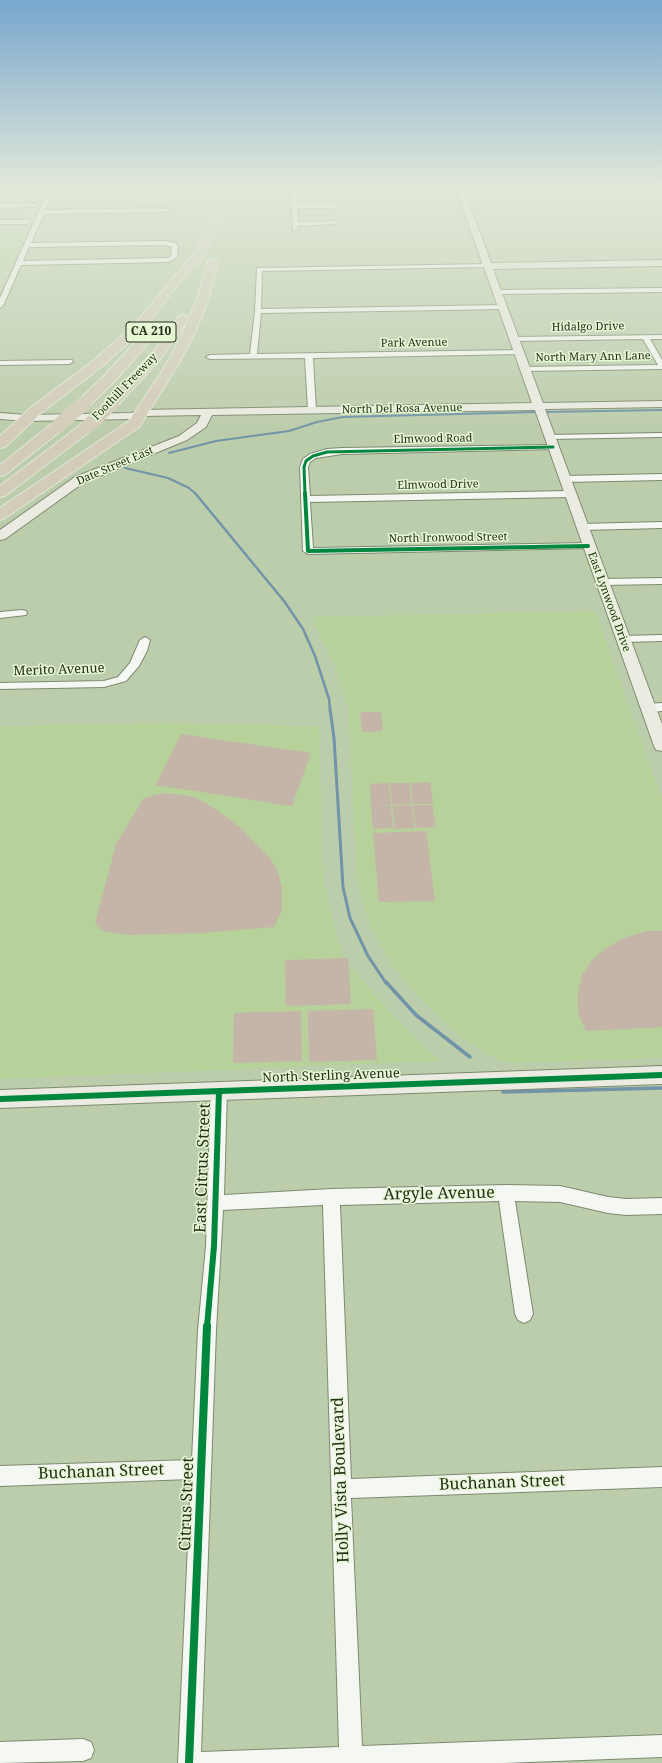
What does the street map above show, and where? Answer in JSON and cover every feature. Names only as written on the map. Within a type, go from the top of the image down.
[{"type":"highway","points":[[0,444],[31,415],[126,340],[138,328],[183,271]]},
{"type":"highway","name":"Foothill Freeway","points":[[0,472],[58,426],[109,379],[153,329],[189,271]]},
{"type":"highway","name":"Foothill Freeway","points":[[0,493],[88,426],[144,370],[176,331],[196,298],[208,271]]},
{"type":"highway","points":[[0,515],[117,437],[134,424],[187,337],[202,301],[210,271]]},
{"type":"main road","name":"East Lynwood Drive","points":[[490,271],[588,546],[623,639],[655,707],[662,746]]},
{"type":"main road","name":"North Del Rosa Avenue","points":[[1,416],[132,416],[142,413],[312,410],[540,410],[662,404]]},
{"type":"main road","name":"Date Street East","points":[[0,536],[79,480],[133,456],[183,438],[202,425],[208,412]]},
{"type":"main road","name":"North Sterling Avenue","points":[[0,1099],[662,1075]]},
{"type":"street","points":[[0,306],[15,271]]},
{"type":"street","points":[[253,356],[258,311],[259,271]]},
{"type":"street","points":[[497,292],[662,290]]},
{"type":"street","points":[[258,311],[503,307]]},
{"type":"street","points":[[645,337],[662,367]]},
{"type":"street","name":"Hidalgo Drive","points":[[514,339],[662,337]]},
{"type":"street","name":"Park Avenue","points":[[210,357],[519,352]]},
{"type":"street","points":[[309,356],[312,410]]},
{"type":"street","points":[[0,363],[69,362]]},
{"type":"street","name":"North Mary Ann Lane","points":[[525,369],[662,367]]},
{"type":"street","name":"Elmwood Road","points":[[306,499],[304,467],[306,461],[313,456],[327,452],[551,442],[662,435]]},
{"type":"street","points":[[565,479],[662,477]]},
{"type":"street","name":"Elmwood Drive","points":[[306,499],[570,494]]},
{"type":"street","name":"North Ironwood Street","points":[[306,499],[308,551],[588,546]]},
{"type":"street","points":[[582,527],[662,525]]},
{"type":"street","points":[[602,582],[662,581]]},
{"type":"street","points":[[0,615],[22,613]]},
{"type":"street","points":[[623,639],[662,638]]},
{"type":"street","name":"Merito Avenue","points":[[0,686],[104,684],[122,679],[135,664],[142,651],[145,640]]},
{"type":"street","name":"East Citrus Street","points":[[214,1246],[219,1091]]},
{"type":"street","points":[[506,1192],[524,1314]]},
{"type":"street","name":"Argyle Avenue","points":[[215,1203],[332,1197],[506,1192],[560,1194],[608,1205],[626,1207],[662,1206]]},
{"type":"street","name":"Holly Vista Boulevard","points":[[332,1197],[351,1761]]},
{"type":"street","name":"Citrus Street","points":[[189,1763],[207,1330],[214,1246]]},
{"type":"street","name":"Buchanan Street","points":[[0,1476],[201,1469]]},
{"type":"street","name":"Buchanan Street","points":[[342,1489],[662,1477]]},
{"type":"street","points":[[197,1763],[351,1761],[662,1746]]},
{"type":"street","points":[[0,1754],[83,1750]]},
{"type":"shaded area","points":[[595,611],[662,800],[662,1058],[509,1063],[487,1054],[460,1036],[421,1000],[392,965],[371,927],[358,886],[348,707],[337,670],[311,617]]},
{"type":"shaded area","points":[[360,712],[381,712],[383,731],[362,732]]},
{"type":"shaded area","points":[[164,723],[319,726],[323,878],[331,915],[344,959],[372,992],[416,1039],[440,1061],[0,1079],[0,726]]},
{"type":"shaded area","points":[[181,734],[311,753],[292,806],[156,785]]},
{"type":"shaded area","points":[[430,782],[433,804],[413,804],[411,783]]},
{"type":"shaded area","points":[[389,783],[391,805],[371,806],[370,784]]},
{"type":"shaded area","points":[[390,783],[409,783],[412,804],[392,805]]},
{"type":"shaded area","points":[[165,793],[197,798],[215,809],[241,828],[269,857],[277,869],[282,888],[282,910],[274,927],[201,933],[127,935],[103,931],[95,924],[116,844],[144,798]]},
{"type":"shaded area","points":[[412,805],[415,828],[395,829],[392,806]]},
{"type":"shaded area","points":[[413,805],[432,805],[436,827],[416,828]]},
{"type":"shaded area","points":[[371,806],[391,806],[393,828],[373,829]]},
{"type":"shaded area","points":[[426,831],[435,901],[379,902],[373,833]]},
{"type":"shaded area","points":[[649,931],[662,931],[662,1027],[586,1031],[578,1013],[578,994],[582,975],[592,960],[605,949],[626,937]]},
{"type":"shaded area","points":[[348,958],[351,1004],[286,1006],[285,960]]},
{"type":"shaded area","points":[[373,1009],[377,1060],[309,1062],[308,1011]]},
{"type":"shaded area","points":[[301,1011],[302,1061],[233,1063],[234,1013]]},
{"type":"waterway","points":[[544,412],[662,410]]},
{"type":"waterway","points":[[169,453],[216,441],[289,431],[317,422],[343,417],[538,412]]},
{"type":"waterway","points":[[125,468],[168,478],[189,488],[195,493]]},
{"type":"waterway","points":[[195,493],[284,601],[303,629],[315,656],[329,699],[330,710]]},
{"type":"waterway","points":[[330,709],[334,738],[343,887],[350,918],[368,956],[386,983]]},
{"type":"waterway","points":[[386,982],[416,1015],[470,1057]]},
{"type":"waterway","points":[[503,1092],[662,1088]]},
{"type":"cycle path","points":[[553,447],[342,451],[327,452],[313,456],[306,461],[304,467],[308,551],[588,546]]},
{"type":"cycle path","points":[[0,1099],[662,1075]]},
{"type":"cycle path","points":[[189,1763],[207,1330],[214,1246],[219,1091]]}]
